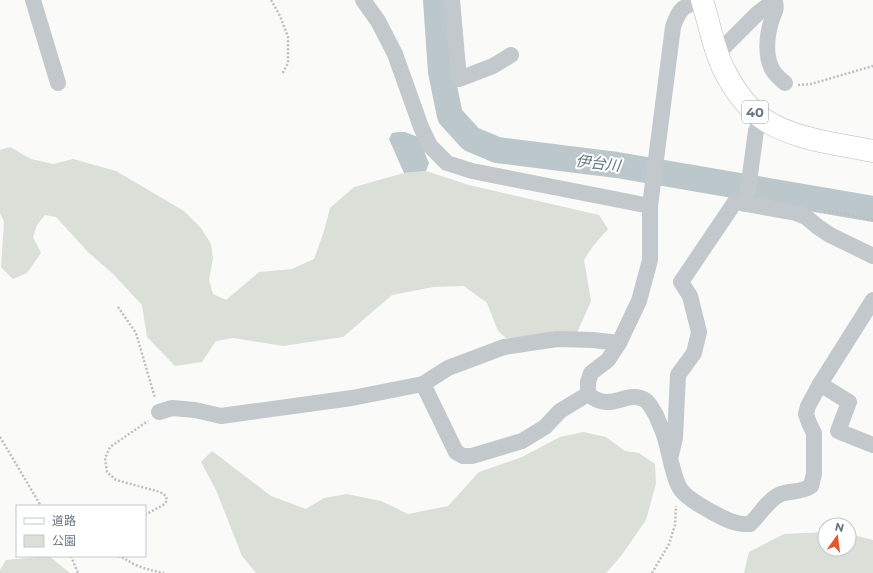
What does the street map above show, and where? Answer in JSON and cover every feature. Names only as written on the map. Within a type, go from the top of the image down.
[{"type":"main road","name":"40","points":[[701,0],[717,54],[723,68],[735,89],[750,108],[762,118],[778,127],[798,135],[873,151]]},
{"type":"street","points":[[33,0],[58,83]]},
{"type":"street","points":[[363,0],[378,21],[395,54],[421,127],[430,146],[447,163],[494,175],[650,206]]},
{"type":"street","points":[[452,0],[459,79],[492,66],[511,55]]},
{"type":"street","points":[[701,0],[687,5],[677,14],[673,27],[650,206],[650,260],[639,301],[619,343],[608,360],[591,373],[588,382],[588,394],[595,400],[603,402],[627,398],[637,398],[646,401],[664,432],[670,458],[680,488],[688,498],[725,520],[740,525],[750,524],[772,500],[781,494],[804,490],[811,486],[814,474],[814,433],[806,414],[808,406],[820,384],[873,300]]},
{"type":"street","points":[[717,54],[758,13],[775,0]]},
{"type":"street","points":[[775,0],[776,10],[768,31],[767,52],[772,68],[785,83]]},
{"type":"street","points":[[746,202],[756,131],[762,118]]},
{"type":"street","points":[[670,458],[675,438],[678,375],[694,353],[699,332],[690,296],[681,282],[735,202],[746,202],[796,213],[806,217],[830,235],[873,256]]},
{"type":"street","points":[[159,412],[172,408],[195,410],[221,416],[352,398],[423,384],[448,368],[504,347],[557,339],[594,340],[619,343]]},
{"type":"street","points":[[423,384],[456,452],[463,456],[472,456],[522,441],[545,427],[560,412],[588,394]]},
{"type":"street","points":[[820,384],[848,402],[838,431],[873,444]]},
{"type":"path","points":[[271,0],[280,16],[288,37],[288,63],[282,74]]},
{"type":"path","points":[[785,83],[795,85],[811,84],[873,66]]},
{"type":"path","points":[[806,217],[818,212],[832,212],[873,220]]},
{"type":"path","points":[[118,307],[136,333],[159,412],[110,448],[106,458],[107,472],[116,480],[160,492],[166,496],[167,501],[163,505],[146,514]]},
{"type":"path","points":[[0,437],[40,505]]},
{"type":"path","points":[[652,573],[669,544],[675,525],[677,500],[680,488]]},
{"type":"path","points":[[71,557],[78,573]]},
{"type":"path","points":[[124,557],[134,564],[148,570],[164,573]]},
{"type":"green space","points":[[10,147],[31,159],[53,164],[73,159],[116,171],[184,211],[201,228],[211,244],[213,258],[209,280],[213,294],[226,300],[259,272],[292,269],[314,259],[330,208],[354,187],[404,173],[426,171],[469,185],[599,215],[608,229],[593,246],[584,260],[591,301],[577,333],[506,338],[498,331],[487,303],[464,286],[433,287],[392,295],[343,337],[283,346],[233,338],[216,341],[202,362],[175,366],[147,337],[142,305],[113,274],[88,252],[56,217],[45,215],[37,225],[33,237],[41,253],[27,273],[13,279],[1,267],[4,222],[0,213],[0,150]]},
{"type":"green space","points":[[583,432],[606,437],[625,451],[639,453],[655,464],[656,484],[646,520],[621,556],[606,573],[256,573],[242,556],[216,490],[201,462],[212,451],[271,496],[306,509],[324,498],[347,494],[381,501],[408,514],[448,506],[479,472],[522,457],[560,437]]},
{"type":"green space","points":[[817,532],[817,557],[857,557],[857,536],[873,540],[873,573],[744,573],[749,552],[784,534]]},
{"type":"green space","points":[[50,557],[70,573],[0,573],[0,570],[6,560]]},
{"type":"shaded area","points":[[405,132],[418,137],[429,163],[426,171],[404,173],[389,139],[392,133]]},
{"type":"waterway","name":"伊台川","points":[[436,0],[441,72],[450,116],[471,139],[497,150],[617,165],[873,209]]}]
